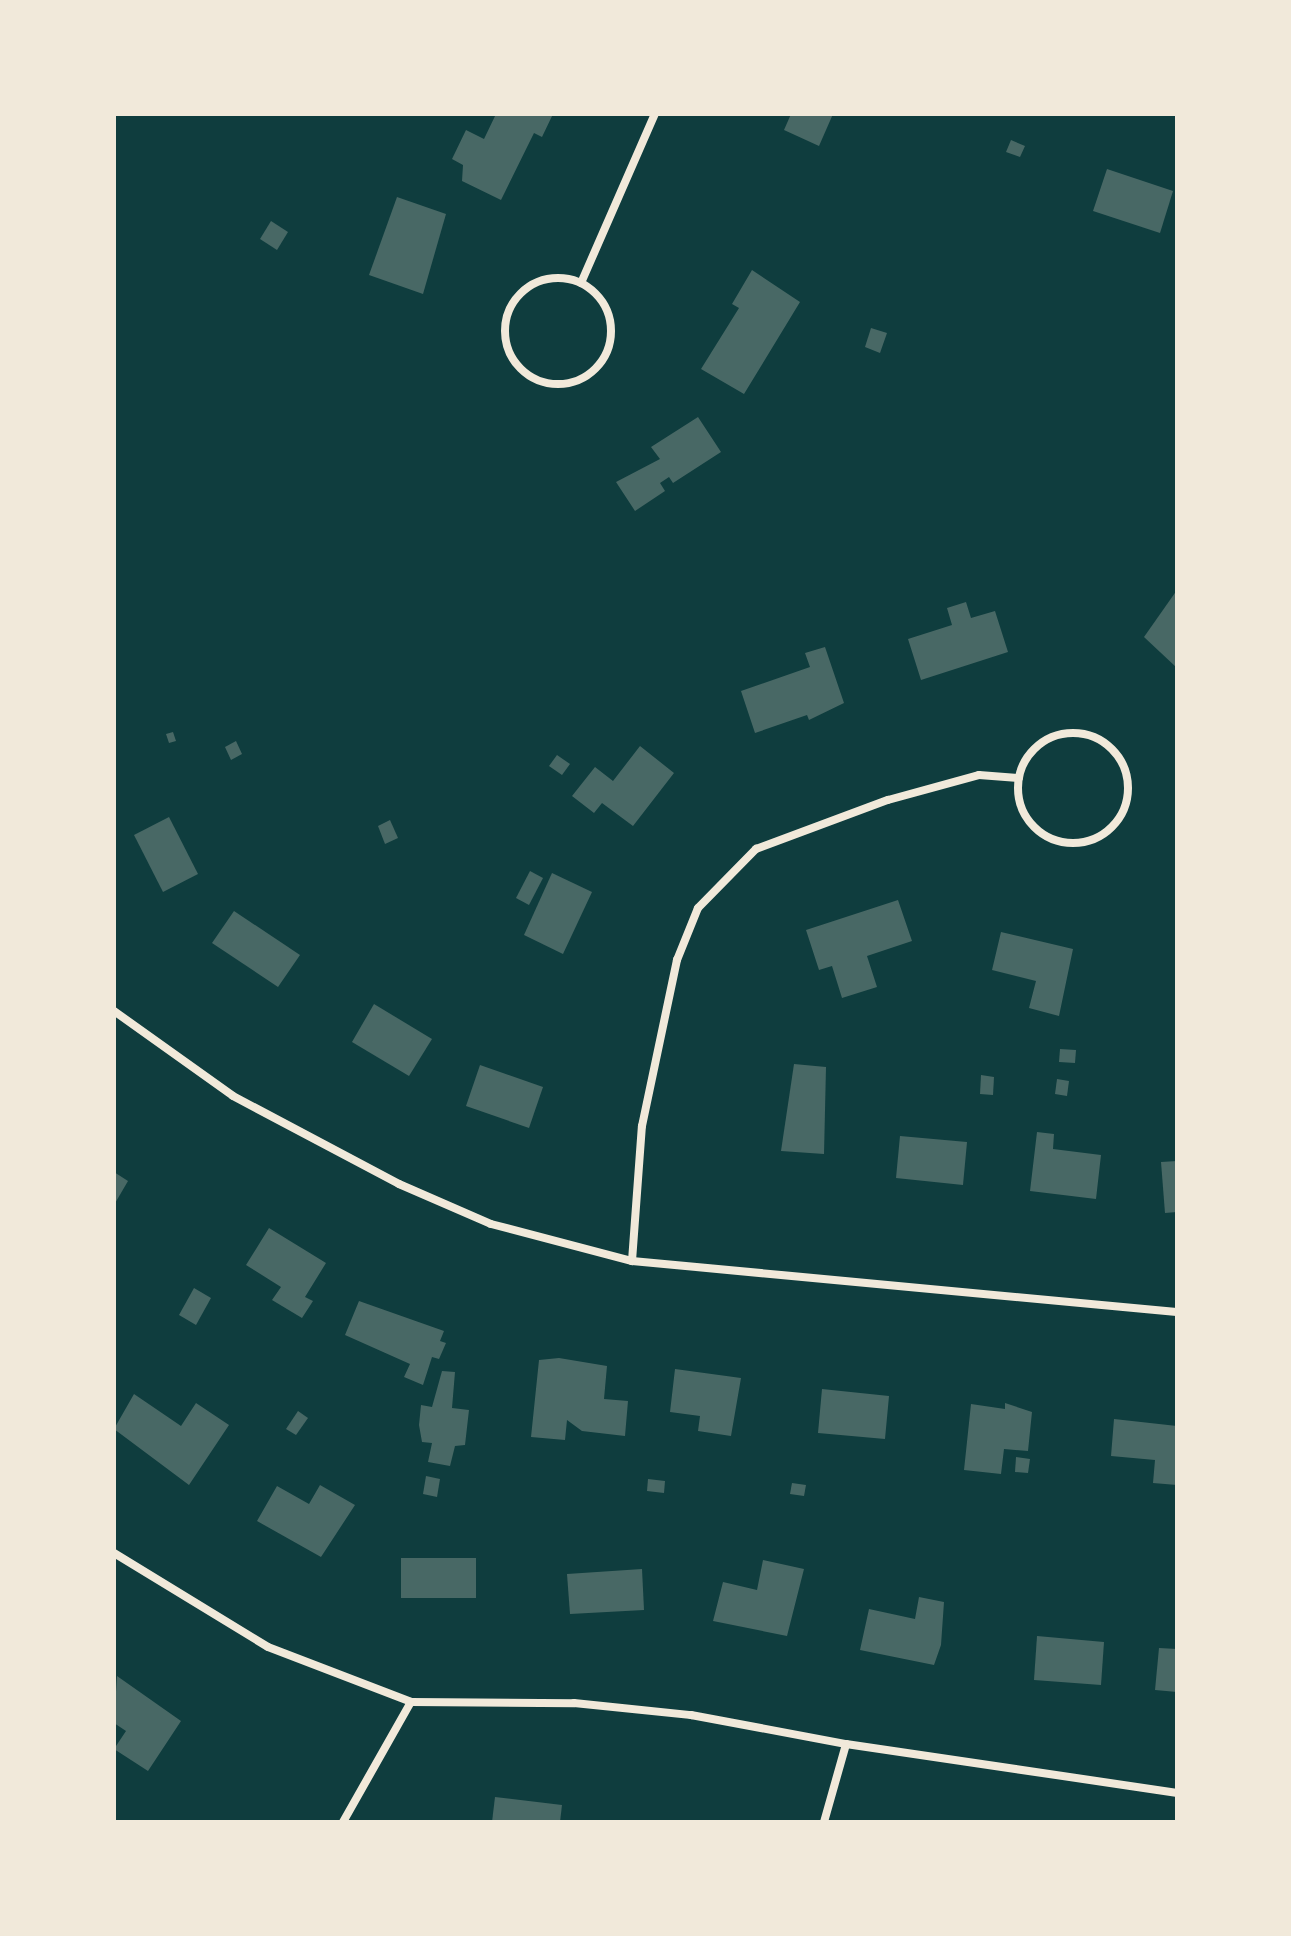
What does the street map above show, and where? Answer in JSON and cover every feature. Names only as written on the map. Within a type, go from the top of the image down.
[{"type":"street","points":[[581,283],[655,114]]},
{"type":"street","points":[[548,279],[581,283],[595,293],[609,315],[611,340],[605,357],[589,375],[573,383],[556,385],[532,377],[513,360],[506,344],[507,318],[513,303],[525,290],[548,279]]},
{"type":"street","points":[[1076,733],[1111,749],[1126,774],[1128,794],[1111,828],[1085,842],[1065,843],[1046,837],[1026,816],[1019,778],[1039,745],[1076,733]]},
{"type":"street","points":[[632,1261],[642,1126],[677,960],[698,908],[756,849],[888,800],[979,775],[1019,778]]},
{"type":"street","points":[[114,1011],[233,1096],[399,1184],[491,1224],[632,1261],[947,1286],[1177,1312]]},
{"type":"street","points":[[114,1553],[268,1647],[411,1702],[589,1704],[691,1715],[846,1744],[1177,1793]]},
{"type":"street","points":[[343,1822],[411,1702]]},
{"type":"street","points":[[824,1822],[846,1744]]},
{"type":"building","points":[[496,114],[553,114],[542,137],[534,133],[501,200],[462,181],[463,165],[452,159],[466,130],[484,139]]},
{"type":"building","points":[[791,114],[833,114],[819,146],[784,130]]},
{"type":"building","points":[[1011,140],[1025,146],[1020,157],[1006,152]]},
{"type":"building","points":[[1107,169],[1173,191],[1160,233],[1093,211]]},
{"type":"building","points":[[397,197],[446,214],[423,294],[369,275]]},
{"type":"building","points":[[271,221],[288,232],[277,250],[260,239]]},
{"type":"building","points":[[752,270],[800,302],[744,394],[701,369],[739,308],[732,304]]},
{"type":"building","points":[[871,328],[887,333],[880,353],[865,347]]},
{"type":"building","points":[[698,417],[721,452],[673,483],[669,477],[660,483],[665,491],[635,511],[616,482],[660,459],[651,447]]},
{"type":"building","points":[[1177,590],[1177,668],[1144,637]]},
{"type":"building","points":[[966,602],[971,618],[995,611],[1008,652],[921,680],[908,639],[952,625],[947,608]]},
{"type":"building","points":[[825,647],[844,703],[809,720],[807,715],[755,733],[741,691],[810,667],[805,653]]},
{"type":"building","points":[[173,732],[176,741],[169,743],[166,734]]},
{"type":"building","points":[[236,741],[242,754],[231,760],[225,747]]},
{"type":"building","points":[[640,746],[674,773],[633,826],[602,803],[594,813],[572,796],[595,767],[613,781]]},
{"type":"building","points":[[557,755],[570,764],[562,775],[549,766]]},
{"type":"building","points":[[169,817],[198,874],[163,892],[134,835]]},
{"type":"building","points":[[390,820],[398,838],[385,844],[378,826]]},
{"type":"building","points":[[530,871],[543,878],[529,905],[516,898]]},
{"type":"building","points":[[552,873],[592,892],[563,954],[524,935]]},
{"type":"building","points":[[898,900],[912,941],[867,956],[877,987],[842,998],[832,966],[819,970],[806,930]]},
{"type":"building","points":[[234,911],[300,955],[278,987],[212,943]]},
{"type":"building","points":[[1001,932],[1073,949],[1059,1016],[1029,1008],[1036,981],[992,970]]},
{"type":"building","points":[[374,1004],[432,1039],[409,1076],[352,1042]]},
{"type":"building","points":[[1060,1049],[1076,1050],[1075,1063],[1059,1062]]},
{"type":"building","points":[[794,1064],[826,1067],[824,1154],[781,1151]]},
{"type":"building","points":[[480,1065],[543,1087],[529,1128],[466,1106]]},
{"type":"building","points":[[981,1075],[994,1077],[993,1095],[980,1094]]},
{"type":"building","points":[[1057,1079],[1069,1081],[1067,1096],[1055,1094]]},
{"type":"building","points":[[1037,1132],[1054,1134],[1053,1149],[1101,1155],[1096,1199],[1030,1191]]},
{"type":"building","points":[[900,1136],[967,1142],[963,1185],[896,1178]]},
{"type":"building","points":[[1177,1161],[1177,1212],[1165,1213],[1161,1162]]},
{"type":"building","points":[[114,1172],[128,1181],[114,1205]]},
{"type":"building","points":[[269,1228],[326,1263],[305,1297],[313,1301],[302,1318],[272,1300],[281,1287],[246,1265]]},
{"type":"building","points":[[194,1288],[211,1298],[196,1325],[179,1315]]},
{"type":"building","points":[[359,1301],[444,1331],[440,1341],[446,1343],[439,1359],[432,1357],[423,1385],[404,1377],[410,1364],[345,1335]]},
{"type":"building","points":[[559,1358],[607,1366],[604,1399],[628,1401],[625,1436],[582,1431],[567,1420],[565,1440],[531,1437],[539,1360]]},
{"type":"building","points":[[675,1369],[741,1378],[731,1436],[698,1431],[700,1416],[670,1412]]},
{"type":"building","points":[[442,1371],[455,1372],[452,1408],[469,1410],[465,1445],[455,1446],[450,1466],[428,1462],[432,1443],[422,1442],[419,1425],[421,1405],[432,1407]]},
{"type":"building","points":[[822,1389],[889,1396],[885,1439],[818,1433]]},
{"type":"building","points":[[134,1394],[181,1426],[196,1403],[229,1425],[189,1485],[114,1429]]},
{"type":"building","points":[[1005,1403],[1032,1412],[1028,1451],[1004,1449],[1001,1474],[964,1470],[971,1404],[1005,1409]]},
{"type":"building","points":[[298,1411],[308,1418],[296,1435],[286,1429]]},
{"type":"building","points":[[1114,1419],[1177,1426],[1177,1485],[1153,1483],[1155,1460],[1111,1456]]},
{"type":"building","points":[[1016,1457],[1030,1459],[1028,1473],[1015,1472]]},
{"type":"building","points":[[426,1476],[440,1479],[437,1497],[423,1494]]},
{"type":"building","points":[[648,1479],[665,1481],[664,1493],[647,1491]]},
{"type":"building","points":[[792,1483],[806,1485],[804,1496],[790,1494]]},
{"type":"building","points":[[320,1485],[355,1505],[321,1557],[257,1521],[277,1486],[309,1504]]},
{"type":"building","points":[[401,1558],[476,1558],[476,1598],[401,1598]]},
{"type":"building","points":[[763,1560],[804,1569],[787,1636],[713,1621],[723,1582],[757,1590]]},
{"type":"building","points":[[642,1569],[644,1610],[570,1614],[567,1574]]},
{"type":"building","points":[[919,1597],[944,1602],[941,1645],[934,1665],[860,1650],[869,1609],[915,1619]]},
{"type":"building","points":[[1037,1636],[1104,1642],[1101,1685],[1034,1680]]},
{"type":"building","points":[[1159,1648],[1177,1649],[1177,1692],[1155,1690]]},
{"type":"building","points":[[117,1676],[181,1721],[148,1771],[114,1749],[126,1731],[114,1723]]},
{"type":"building","points":[[495,1797],[562,1805],[560,1822],[492,1822]]}]
